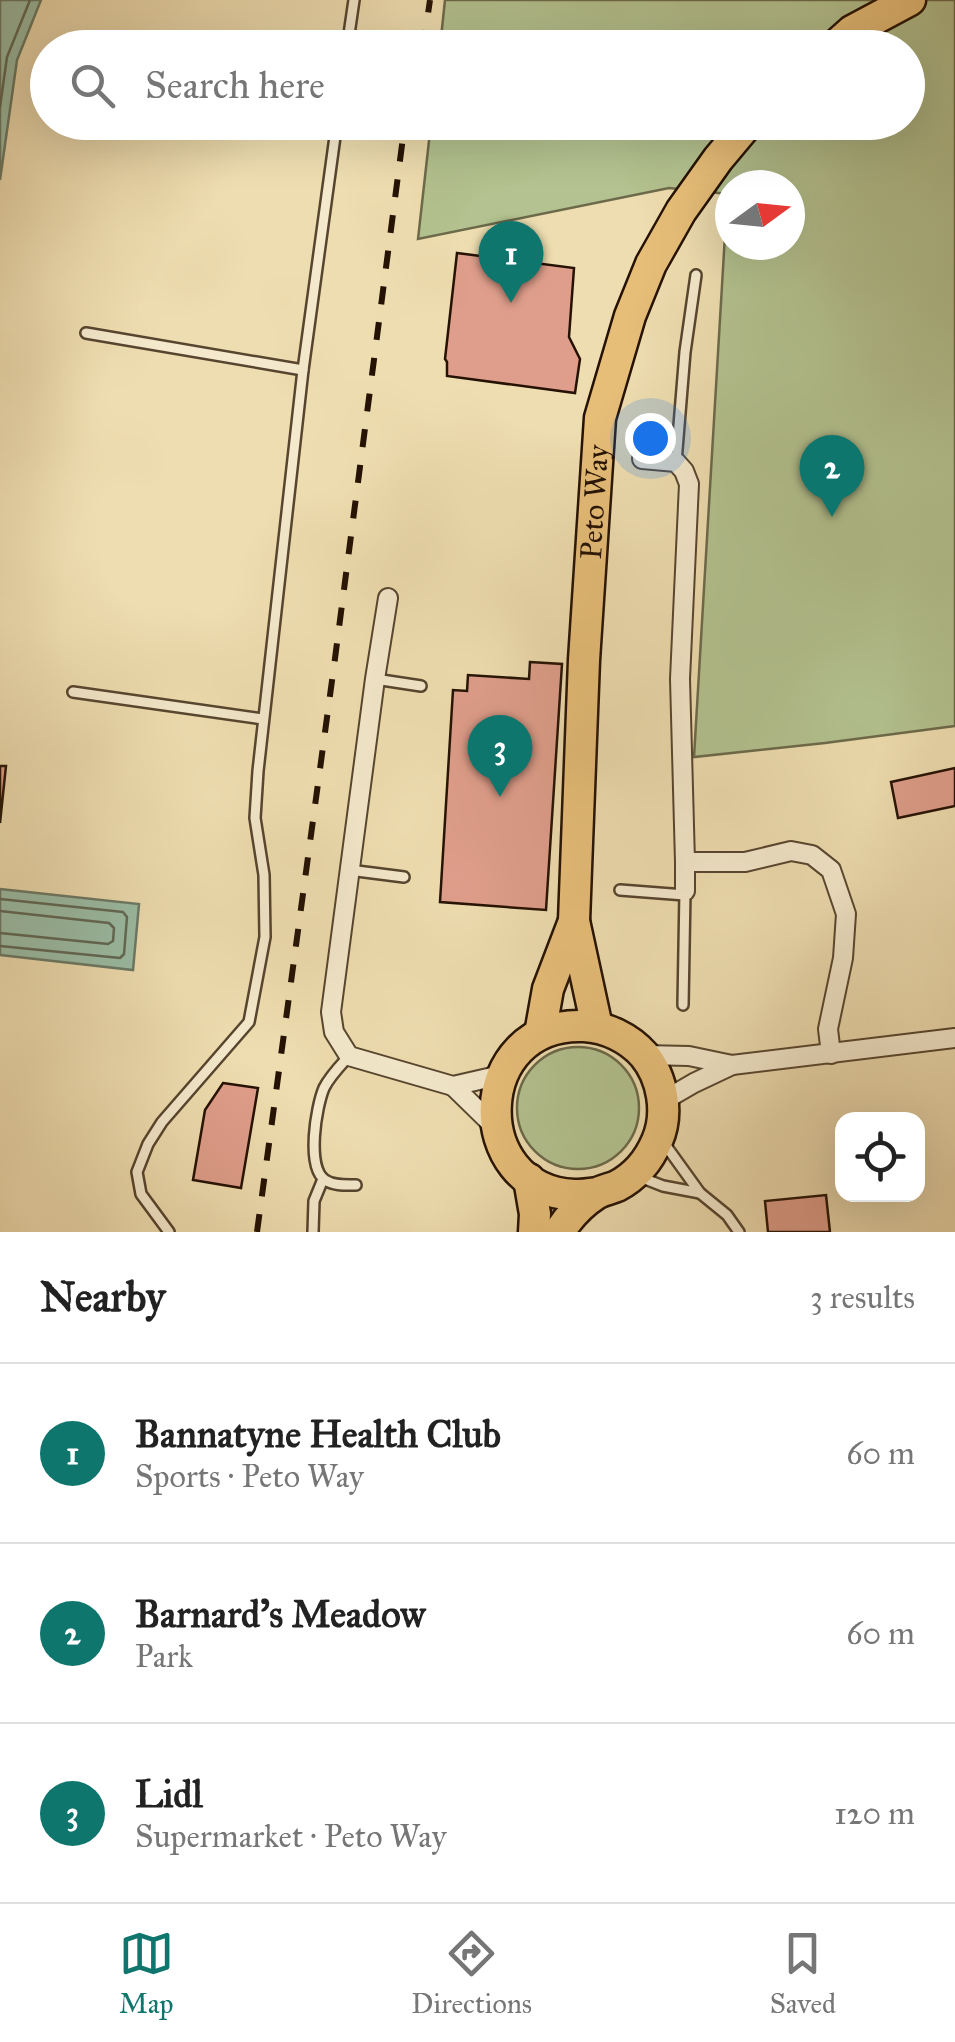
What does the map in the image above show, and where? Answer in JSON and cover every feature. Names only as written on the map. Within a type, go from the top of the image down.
[{"type":"highway","points":[[854,30],[910,0]]},
{"type":"highway","name":"Peto Way","points":[[597,1026],[574,922],[584,660],[600,418],[630,316],[651,264],[681,211],[734,140]]},
{"type":"highway","name":"Peto Way","points":[[540,1034],[548,989],[574,922]]},
{"type":"highway","points":[[568,1025],[597,1026],[623,1037],[644,1055],[657,1076],[663,1101],[660,1137],[634,1175],[616,1186],[574,1195],[550,1190],[514,1165],[503,1148],[496,1128],[494,1101],[501,1075],[517,1051],[540,1034],[568,1025]]},
{"type":"highway","points":[[530,1179],[534,1232]]},
{"type":"highway","points":[[559,1232],[597,1193]]},
{"type":"street","points":[[642,459],[676,462],[689,484],[680,679],[685,893]]},
{"type":"street","points":[[388,598],[331,1012],[334,1032],[349,1056],[453,1086],[496,1128]]},
{"type":"street","points":[[685,862],[745,862],[792,851],[812,855],[831,870],[846,914],[843,958],[828,1029],[831,1054]]},
{"type":"street","points":[[663,1101],[732,1065],[955,1038]]},
{"type":"street","points":[[644,1055],[689,1056],[732,1065]]},
{"type":"street","points":[[453,1086],[501,1075]]},
{"type":"lane","points":[[350,30],[354,0]]},
{"type":"lane","points":[[169,1232],[141,1194],[136,1172],[162,1122],[250,1022],[265,937],[264,875],[255,818],[258,771],[335,140]]},
{"type":"lane","points":[[676,462],[696,275]]},
{"type":"lane","points":[[86,333],[304,370]]},
{"type":"lane","points":[[374,678],[422,686]]},
{"type":"lane","points":[[73,692],[263,720]]},
{"type":"lane","points":[[349,870],[404,877]]},
{"type":"lane","points":[[620,890],[685,893],[682,1005]]},
{"type":"lane","points":[[349,1056],[323,1090],[313,1146],[315,1168],[323,1179],[356,1185]]},
{"type":"lane","points":[[660,1137],[700,1193],[727,1215],[738,1232]]},
{"type":"lane","points":[[634,1175],[700,1193]]},
{"type":"lane","points":[[313,1232],[314,1200],[323,1179]]},
{"type":"shaded area","points":[[445,0],[955,0],[955,726],[694,757],[724,260],[805,260],[805,170],[715,170],[715,193],[669,188],[418,239],[429,140],[925,140],[925,30],[442,30]]},
{"type":"shaded area","points":[[578,1047],[601,1051],[621,1065],[635,1085],[639,1108],[635,1131],[621,1151],[601,1165],[578,1169],[555,1165],[535,1151],[521,1131],[517,1108],[521,1085],[535,1065],[555,1051]]},
{"type":"water","points":[[0,0],[41,0],[17,60],[0,180]]},
{"type":"water","points":[[0,889],[139,904],[133,970],[0,955]]},
{"type":"building","points":[[457,253],[574,268],[569,337],[580,359],[575,393],[447,376],[445,359]]},
{"type":"building","points":[[530,662],[562,664],[546,910],[440,902],[453,690],[467,691],[468,675],[529,679]]},
{"type":"building","points":[[0,766],[6,766],[0,823]]},
{"type":"building","points":[[955,768],[955,806],[898,818],[891,782]]},
{"type":"building","points":[[223,1083],[258,1088],[241,1188],[193,1180],[205,1110]]},
{"type":"building","points":[[826,1195],[830,1232],[768,1232],[765,1201]]},
{"type":"railway","points":[[426,30],[430,0]]},
{"type":"railway","points":[[257,1232],[403,140]]},
{"type":"place","name":"Bannatyne Health Club","points":[[511,303]]},
{"type":"place","name":"Barnard's Meadow","points":[[832,517]]},
{"type":"place","name":"Lidl","points":[[500,797]]}]
